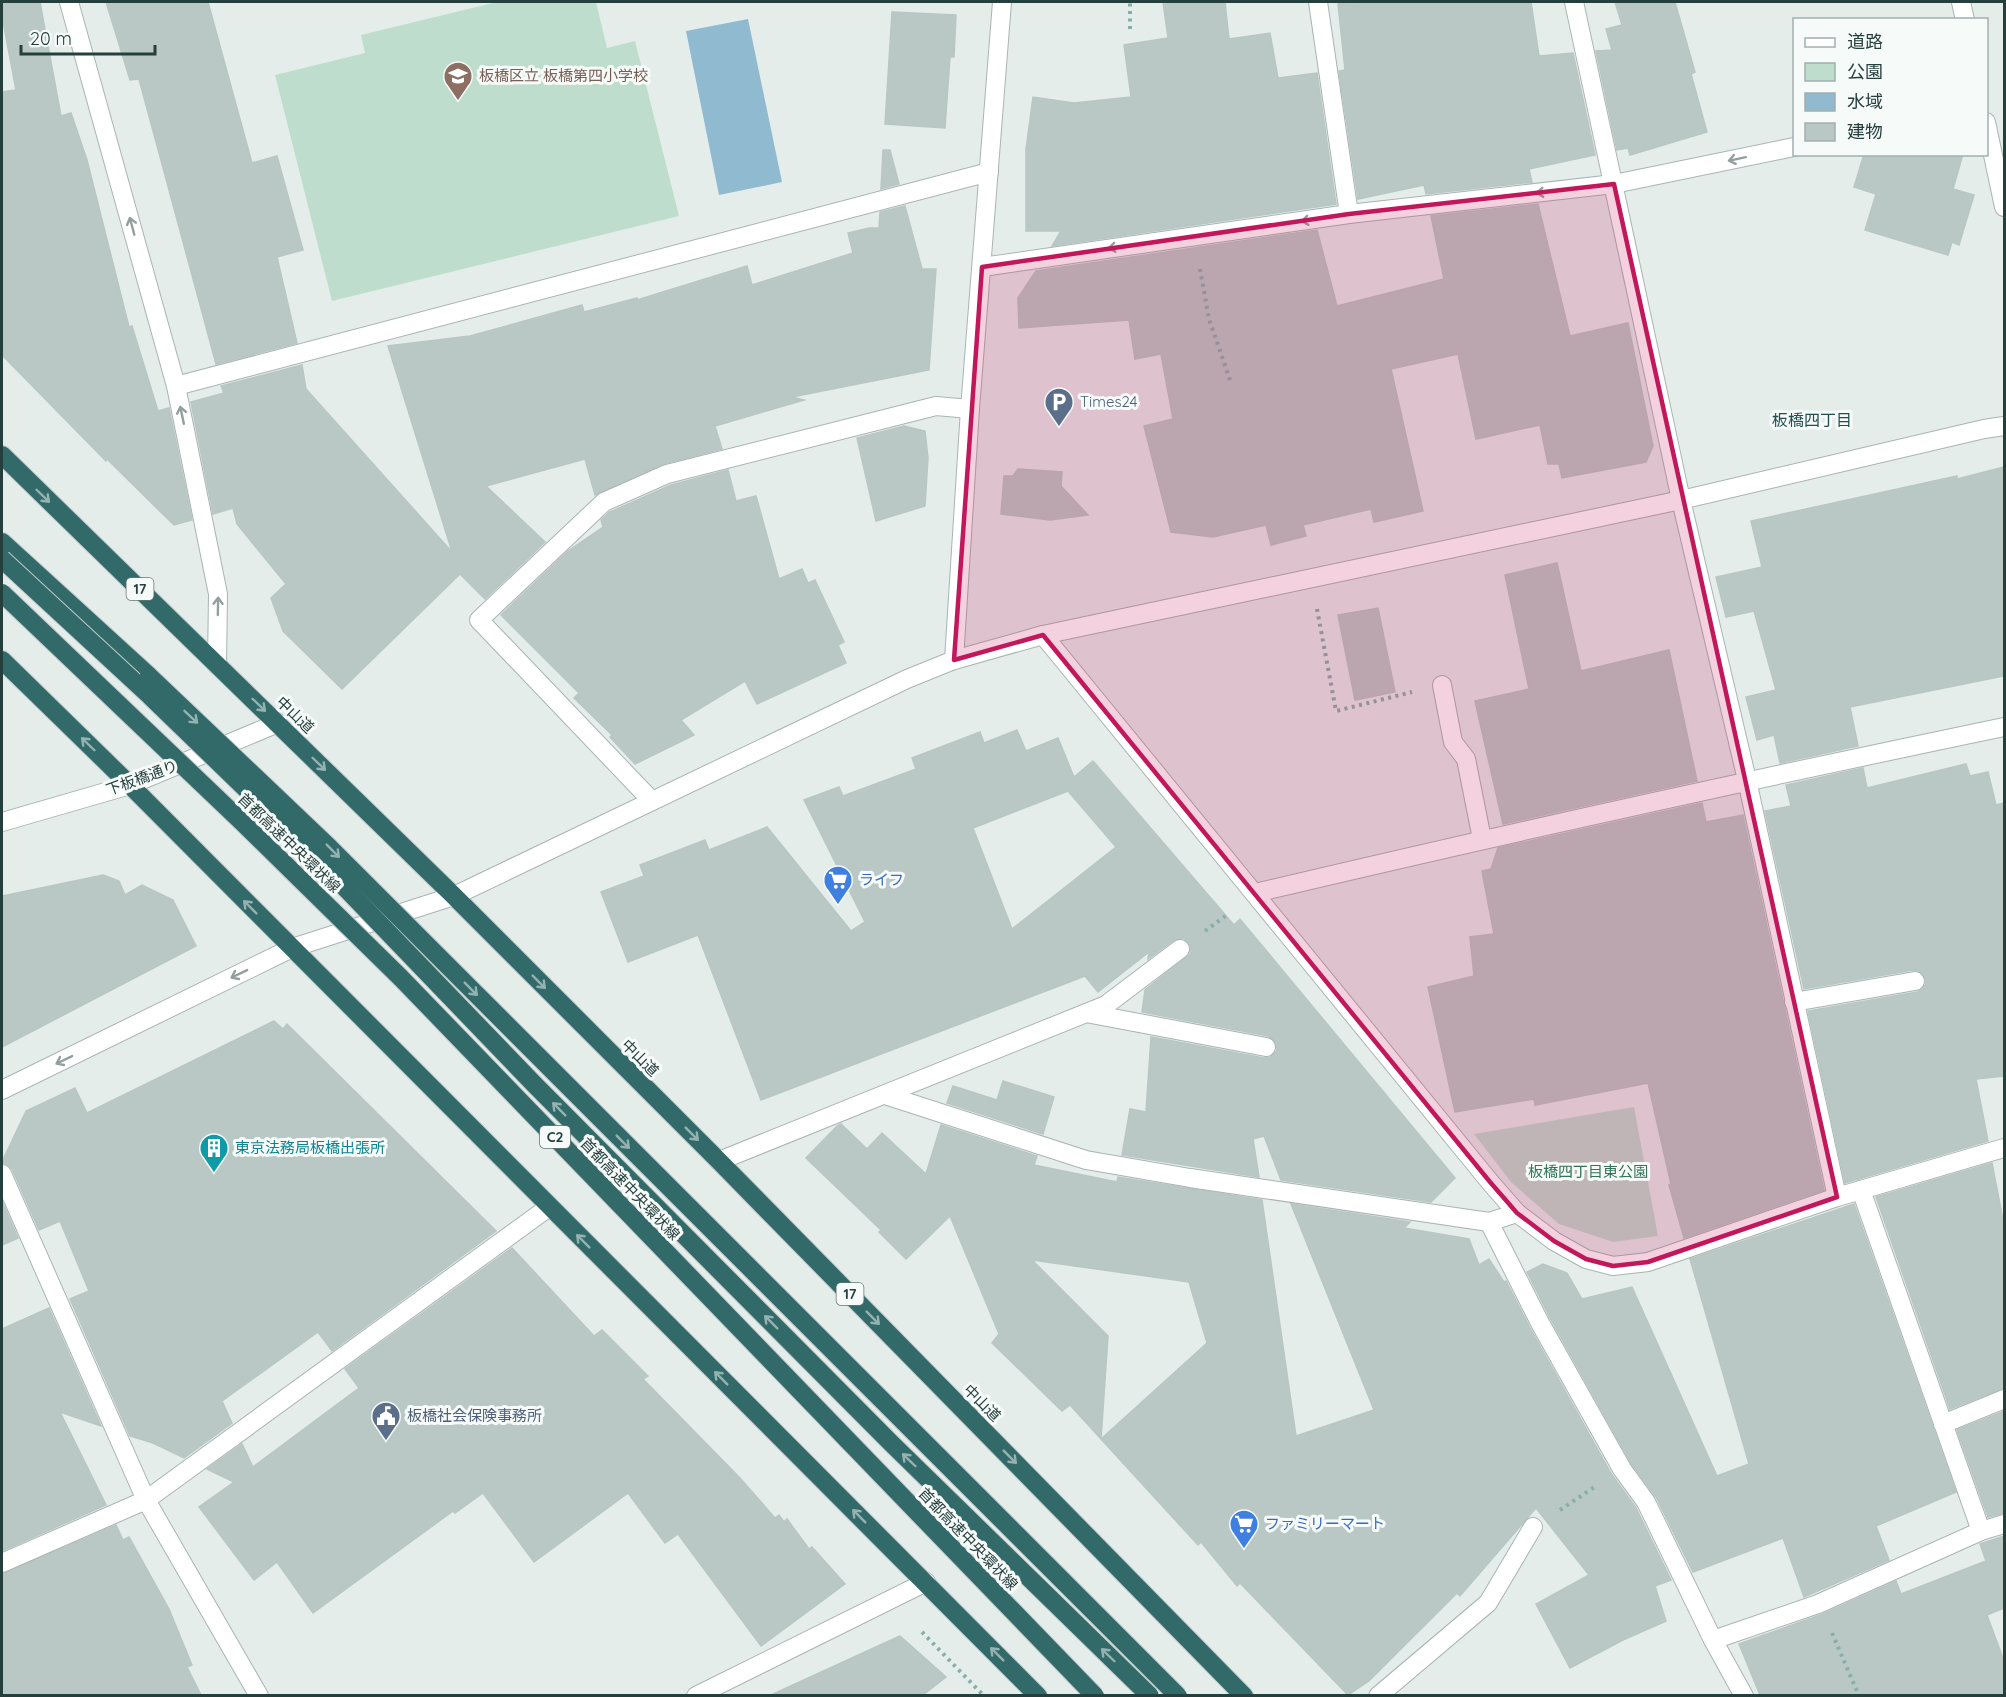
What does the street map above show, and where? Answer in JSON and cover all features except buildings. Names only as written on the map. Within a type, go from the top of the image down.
[{"type":"highway","name":"中山道","points":[[2,455],[454,896],[719,1161],[1244,1695]]},
{"type":"highway","points":[[2,542],[149,676],[330,848],[1178,1695]]},
{"type":"highway","points":[[2,559],[150,696],[306,847],[559,1109],[892,1444],[1150,1695]]},
{"type":"highway","name":"首都高速中央環状線","points":[[2,594],[234,820],[1083,1695]]},
{"type":"highway","name":"首都高速中央環状線","points":[[2,594],[241,821],[401,978],[1095,1695]]},
{"type":"highway","points":[[2,660],[130,785],[1038,1695]]},
{"type":"street","points":[[69,2],[176,386],[218,594],[217,665]]},
{"type":"street","points":[[954,660],[970,409],[1002,2]]},
{"type":"street","points":[[1318,2],[1349,214]]},
{"type":"street","points":[[1574,2],[1837,1197]]},
{"type":"street","points":[[1961,2],[1965,18]]},
{"type":"street","points":[[1988,131],[2004,207]]},
{"type":"street","points":[[982,267],[1349,214],[1614,184],[1793,147]]},
{"type":"street","points":[[176,386],[989,172]]},
{"type":"street","points":[[652,801],[479,620],[604,502],[668,474],[936,406],[970,409]]},
{"type":"street","points":[[2,1090],[292,948],[454,896],[906,679],[954,660],[1043,635],[1682,500],[2004,426]]},
{"type":"street","points":[[1043,635],[1490,1182],[1517,1213],[1554,1241],[1586,1259],[1613,1266],[1648,1262],[1837,1197],[2004,1148]]},
{"type":"street","points":[[1442,685],[1453,741],[1466,759],[1482,839]]},
{"type":"street","name":"下板橋通り","points":[[2,822],[130,785],[278,723]]},
{"type":"street","points":[[1255,893],[1482,839],[1747,780],[2004,727]]},
{"type":"street","points":[[719,1161],[1106,1005],[1180,949]]},
{"type":"street","points":[[1794,1002],[1915,981]]},
{"type":"street","points":[[1086,1013],[1266,1047]]},
{"type":"street","points":[[885,1095],[1086,1160],[1190,1178],[1489,1222],[1517,1213]]},
{"type":"street","points":[[2,1174],[146,1500],[259,1695]]},
{"type":"street","points":[[1861,1190],[1981,1532]]},
{"type":"street","points":[[2,1563],[146,1500],[549,1207]]},
{"type":"street","points":[[1489,1222],[1540,1323],[1622,1469],[1646,1502],[1713,1640],[1744,1695]]},
{"type":"street","points":[[1943,1424],[2004,1399]]},
{"type":"street","points":[[1713,1640],[1818,1604],[2004,1524]]},
{"type":"street","points":[[1378,1695],[1488,1603],[1533,1527]]},
{"type":"street","points":[[696,1695],[926,1582]]},
{"type":"path","points":[[1130,2],[1130,29]]},
{"type":"path","points":[[1194,236],[1209,319],[1231,383]]},
{"type":"path","points":[[1311,578],[1336,711],[1442,685]]},
{"type":"path","points":[[1180,949],[1255,893]]},
{"type":"path","points":[[1533,1527],[1622,1469]]},
{"type":"path","points":[[1818,1604],[1859,1695]]},
{"type":"path","points":[[922,1632],[984,1695]]},
{"type":"highlighted area","points":[[1614,184],[1837,1197],[1648,1262],[1613,1266],[1586,1259],[1554,1241],[1517,1213],[1490,1182],[1043,635],[954,660],[982,267],[1349,214]]},
{"type":"green space","points":[[497,2],[596,2],[607,48],[635,41],[679,216],[332,301],[275,75],[365,53],[361,35]]},
{"type":"green space","name":"板橋四丁目東公園","points":[[1634,1107],[1658,1236],[1613,1242],[1559,1224],[1511,1182],[1474,1134]]},
{"type":"water","points":[[748,19],[782,182],[719,195],[686,31]]},
{"type":"place","name":"板橋区立 板橋第四小学校","points":[[458,102]]},
{"type":"place","name":"Times24","points":[[1059,428]]},
{"type":"place","name":"ライフ","points":[[838,906]]},
{"type":"place","name":"東京法務局板橋出張所","points":[[214,1174]]},
{"type":"place","name":"板橋社会保険事務所","points":[[386,1442]]},
{"type":"place","name":"ファミリーマート","points":[[1244,1550]]},
{"type":"district","name":"板橋四丁目","points":[[1812,420]]}]
